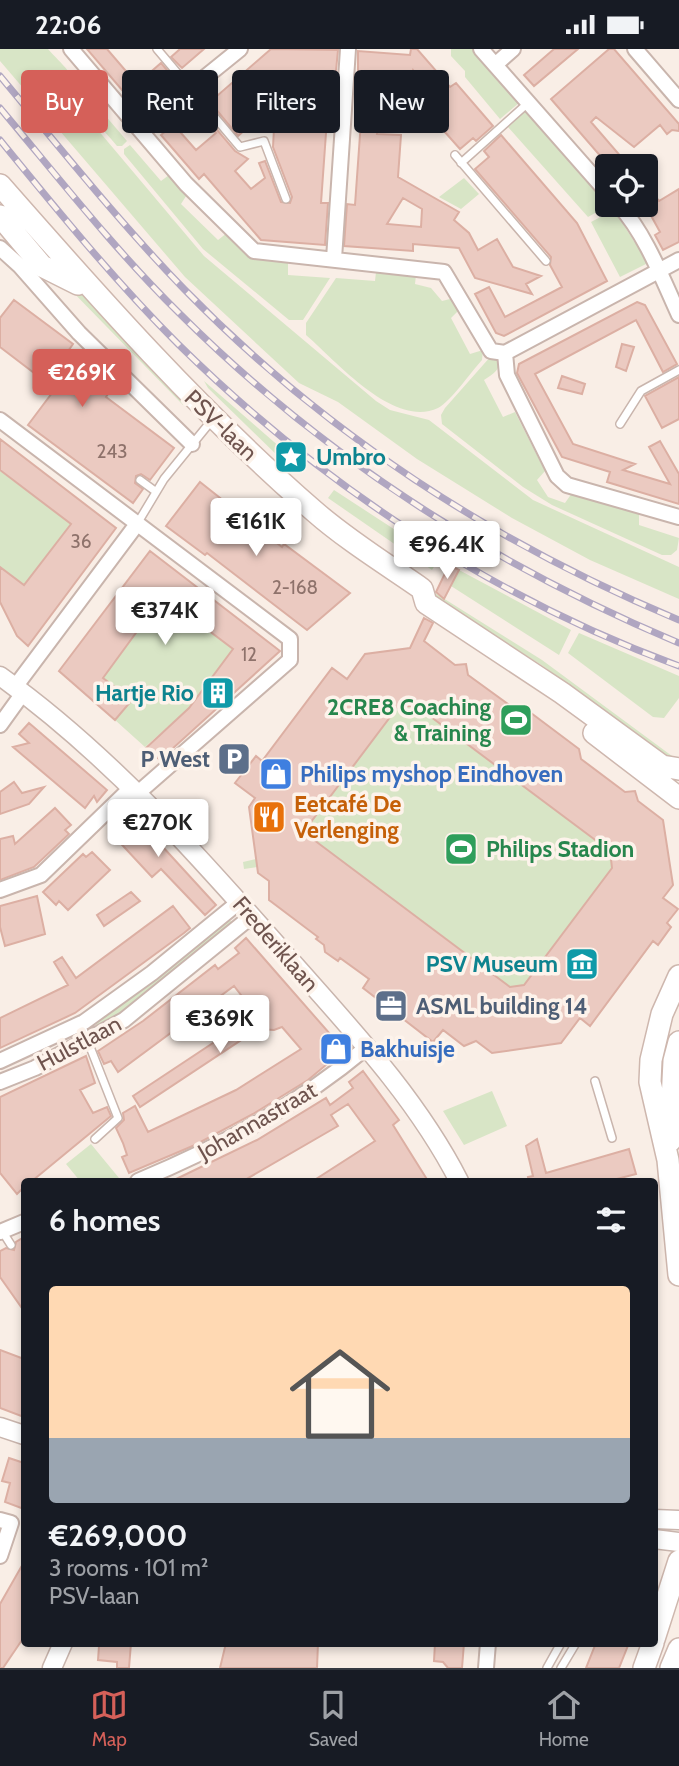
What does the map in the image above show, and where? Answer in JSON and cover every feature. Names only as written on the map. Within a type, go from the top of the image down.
[{"type":"main road","name":"PSV-laan","points":[[0,185],[15,224],[41,266],[90,290]]},
{"type":"main road","name":"PSV-laan","points":[[15,224],[90,290],[213,419],[316,513],[422,589],[426,603],[673,771]]},
{"type":"main road","name":"PSV-laan","points":[[458,625],[487,653],[679,798]]},
{"type":"main road","points":[[673,1173],[650,1082],[651,1059],[662,1014],[679,976]]},
{"type":"main road","points":[[679,1042],[674,1061],[673,1173],[679,1275]]},
{"type":"main road","points":[[658,1628],[679,1560]]},
{"type":"main road","points":[[644,1668],[652,1647]]},
{"type":"main road","points":[[671,1668],[679,1649]]},
{"type":"street","points":[[71,49],[122,107]]},
{"type":"street","points":[[214,70],[240,49]]},
{"type":"street","points":[[334,259],[348,49]]},
{"type":"street","points":[[481,49],[595,178]]},
{"type":"street","points":[[495,65],[513,49]]},
{"type":"street","points":[[635,49],[679,100]]},
{"type":"street","points":[[144,133],[205,204],[254,251],[444,272],[491,351],[505,353],[679,260]]},
{"type":"street","points":[[629,217],[659,271],[679,315]]},
{"type":"street","name":"PSV-laan","points":[[0,249],[20,266],[79,333],[192,445]]},
{"type":"street","points":[[505,353],[507,375],[557,476],[566,485],[679,517]]},
{"type":"street","points":[[0,420],[290,639],[290,660],[135,790],[41,875],[0,890]]},
{"type":"street","points":[[0,725],[13,685],[137,524]]},
{"type":"street","name":"Frederiklaan","points":[[13,685],[135,790],[252,916],[367,1047],[419,1115],[457,1178]]},
{"type":"street","name":"Hulstlaan","points":[[0,1061],[81,1023],[152,973],[239,902]]},
{"type":"street","name":"Hulstlaan","points":[[0,1082],[89,1040],[124,1020],[252,916]]},
{"type":"street","name":"Johannastraat","points":[[144,1178],[251,1128],[324,1083],[367,1047]]},
{"type":"street","points":[[1,1230],[21,1223]]},
{"type":"street","points":[[0,1427],[21,1434]]},
{"type":"street","points":[[658,1519],[679,1520]]},
{"type":"street","points":[[0,1520],[11,1524],[0,1556]]},
{"type":"street","points":[[658,1539],[679,1542]]},
{"type":"street","points":[[52,1668],[61,1647]]},
{"type":"street","points":[[486,1668],[488,1647]]},
{"type":"lane","points":[[157,49],[174,70]]},
{"type":"lane","points":[[461,163],[528,103]]},
{"type":"lane","points":[[218,122],[240,147],[264,141],[286,199]]},
{"type":"lane","points":[[455,155],[545,261]]},
{"type":"lane","points":[[620,425],[641,391],[679,370]]},
{"type":"lane","points":[[137,524],[155,491],[213,419]]},
{"type":"lane","points":[[140,480],[155,491]]},
{"type":"lane","points":[[81,1023],[118,1118],[95,1139]]},
{"type":"lane","points":[[595,1081],[612,1138]]},
{"type":"lane","points":[[1,1230],[11,1245]]},
{"type":"lane","points":[[547,1668],[559,1647]]},
{"type":"lane","points":[[561,1668],[574,1647]]},
{"type":"green space","points":[[0,49],[48,49],[66,70],[21,70],[21,86],[0,61]]},
{"type":"green space","points":[[451,49],[475,49],[520,102],[500,119],[465,77],[465,71],[451,56]]},
{"type":"green space","points":[[527,110],[595,191],[595,213],[588,217],[508,127]]},
{"type":"green space","points":[[108,119],[127,141],[122,146],[117,146],[106,133],[108,133]]},
{"type":"green space","points":[[62,133],[100,133],[204,256],[376,401],[390,410],[429,420],[533,500],[679,567],[679,599],[590,560],[512,518],[417,459],[338,402],[299,383],[185,277]]},
{"type":"green space","points":[[130,145],[161,181],[169,175],[188,193],[181,204],[218,240],[227,233],[254,256],[288,263],[288,275],[330,278],[303,320],[289,320],[203,249],[124,154],[124,149]]},
{"type":"green space","points":[[464,178],[479,194],[461,209],[439,197]]},
{"type":"green space","points":[[601,217],[618,217],[648,263],[620,277],[591,222]]},
{"type":"green space","points":[[380,269],[416,275],[415,284],[431,288],[442,301],[454,298],[460,309],[451,318],[470,354],[483,350],[482,360],[455,393],[438,408],[421,412],[403,409],[385,401],[349,375],[306,335],[306,323],[336,278],[375,281],[376,272]]},
{"type":"green space","points":[[72,283],[188,398],[183,405],[67,286]]},
{"type":"green space","points":[[498,353],[497,369],[484,380],[503,417],[515,412],[545,471],[537,480],[548,497],[565,503],[572,493],[639,513],[639,525],[679,538],[677,550],[671,555],[662,555],[552,505],[523,487],[442,424],[441,415],[445,408],[491,356]]},
{"type":"green space","points":[[204,381],[289,455],[284,462],[208,388]]},
{"type":"green space","points":[[0,471],[72,524],[17,599],[19,581],[0,567]]},
{"type":"green space","points":[[334,490],[449,565],[447,571],[435,565],[432,570],[328,498]]},
{"type":"green space","points":[[459,570],[571,630],[559,655],[451,586]]},
{"type":"green space","points":[[427,588],[542,660],[672,756],[665,757],[543,666],[425,592]]},
{"type":"green space","points":[[165,594],[168,600],[235,648],[188,709],[145,747],[115,720],[132,700],[102,677]]},
{"type":"green space","points":[[579,633],[679,676],[679,698],[664,718],[653,717],[568,653]]},
{"type":"green space","name":"Philips Stadion","points":[[430,645],[456,665],[466,664],[468,674],[512,707],[522,707],[578,749],[580,759],[625,792],[635,791],[637,801],[663,820],[673,885],[663,897],[678,909],[667,923],[671,927],[658,945],[653,942],[590,1026],[580,1018],[492,1053],[476,1041],[464,1046],[443,1030],[433,1042],[363,988],[368,979],[341,958],[338,961],[325,952],[326,947],[316,939],[318,937],[272,884],[258,873],[257,867],[244,869],[243,862],[256,859],[249,807],[255,798],[235,783],[256,756],[263,761],[332,668],[347,679],[365,654]]},
{"type":"green space","points":[[228,918],[235,926],[124,1014],[101,1028],[97,1026],[94,1021]]},
{"type":"green space","points":[[492,1091],[507,1126],[464,1145],[443,1111]]},
{"type":"green space","points":[[91,1144],[119,1178],[78,1178],[66,1164]]},
{"type":"building","points":[[87,49],[107,49],[125,70],[122,70],[122,90],[108,70],[105,70]]},
{"type":"building","points":[[180,49],[204,49],[182,68],[171,57]]},
{"type":"building","points":[[271,49],[338,50],[336,70],[247,70]]},
{"type":"building","points":[[411,49],[417,49],[435,70],[358,70],[358,51],[410,55]]},
{"type":"building","points":[[554,49],[578,49],[534,86],[524,75]]},
{"type":"building","points":[[609,49],[614,49],[679,124],[679,131],[672,130],[667,134],[660,125],[634,147],[596,117],[591,122],[619,154],[599,154],[551,99]]},
{"type":"building","points":[[161,63],[167,70],[153,70]]},
{"type":"building","points":[[232,83],[232,129],[218,112],[218,95]]},
{"type":"building","points":[[456,83],[493,126],[476,141],[473,138],[460,149],[446,133],[449,133],[449,86]]},
{"type":"building","points":[[218,131],[235,151],[248,159],[235,171],[251,189],[265,178],[259,163],[265,161],[281,202],[290,203],[292,197],[273,147],[274,133],[326,133],[321,203],[328,203],[325,245],[261,240],[204,174],[199,179],[161,135],[181,133],[196,150]]},
{"type":"building","points":[[360,133],[401,135],[398,177],[459,212],[454,220],[469,233],[478,250],[497,239],[513,267],[541,276],[526,284],[532,294],[475,278],[459,248],[413,244],[413,251],[344,246],[347,204],[355,205]],"holes":[[[403,198],[422,209],[421,227],[387,224]]]},
{"type":"building","points":[[501,135],[577,223],[607,281],[504,336],[496,333],[475,294],[489,287],[505,317],[562,287],[550,265],[551,257],[475,169],[489,157],[484,151]]},
{"type":"building","points":[[679,189],[679,242],[663,250],[655,235],[660,232],[652,217],[658,217],[658,200]]},
{"type":"building","points":[[14,300],[73,344],[64,357],[110,391],[106,397],[174,448],[150,480],[141,474],[136,476],[135,483],[143,489],[133,503],[28,425],[55,389],[0,347],[0,318]]},
{"type":"building","points":[[637,302],[645,305],[677,364],[663,372],[636,320],[535,374],[573,444],[635,464],[623,470],[670,484],[649,447],[660,441],[679,474],[679,504],[607,482],[610,472],[562,457],[517,373],[519,364]]},
{"type":"building","points":[[622,344],[634,347],[626,371],[616,367]]},
{"type":"building","points":[[562,376],[585,384],[582,394],[558,388]]},
{"type":"building","points":[[679,377],[679,419],[662,428],[645,396]]},
{"type":"building","points":[[0,439],[116,528],[28,646],[17,636],[0,602],[0,567],[24,585],[71,524],[0,470]]},
{"type":"building","points":[[200,482],[282,547],[284,544],[350,593],[307,630],[207,553],[205,555],[166,526]]},
{"type":"building","points":[[150,551],[280,651],[160,760],[146,748],[189,708],[233,649],[163,596],[103,678],[132,700],[115,720],[59,671]]},
{"type":"building","points":[[449,565],[459,570],[444,599],[436,592]]},
{"type":"building","name":"Philips Stadion","points":[[424,618],[433,623],[424,641],[455,665],[466,664],[468,675],[512,707],[523,707],[579,749],[581,759],[625,792],[635,791],[638,801],[663,820],[673,885],[663,898],[678,909],[667,923],[671,927],[658,945],[653,941],[590,1026],[580,1018],[561,1043],[492,1053],[476,1041],[464,1046],[443,1030],[433,1042],[363,988],[369,979],[340,958],[338,961],[325,952],[324,945],[316,939],[318,937],[269,900],[269,881],[258,873],[249,807],[255,798],[235,783],[256,756],[262,761],[332,668],[347,679],[365,654],[410,648]],"holes":[[[415,705],[610,851],[612,868],[524,985],[510,987],[314,840],[311,822],[397,708]]]},
{"type":"building","points":[[29,723],[107,790],[97,802],[94,796],[85,808],[13,747],[29,743],[19,734]]},
{"type":"building","points":[[14,782],[22,793],[44,787],[29,804],[0,814],[0,792]]},
{"type":"building","points":[[55,808],[71,825],[65,830],[69,834],[34,867],[0,880],[0,839],[13,836],[15,844]]},
{"type":"building","points":[[129,810],[216,905],[205,915],[161,869],[152,877],[112,834],[122,825],[118,821]]},
{"type":"building","points":[[92,852],[110,870],[68,910],[59,901],[56,905],[43,892],[83,854],[86,857]]},
{"type":"building","points":[[131,892],[140,901],[104,926],[97,915]]},
{"type":"building","points":[[37,896],[45,934],[5,946],[0,927],[0,906]]},
{"type":"building","points":[[173,906],[190,928],[184,933],[75,1013],[0,1048],[0,1018],[68,985],[54,962],[62,957],[76,978]]},
{"type":"building","points":[[246,938],[344,1050],[308,1080],[253,1114],[195,1145],[129,1173],[122,1157],[127,1155],[116,1128],[124,1120],[123,1113],[135,1106],[148,1132],[236,1090],[301,1049],[282,1027],[274,1030],[258,1029],[140,1107],[133,1096],[240,1025],[239,1018],[251,1008],[234,986],[118,1072],[111,1061],[104,1064],[98,1051],[143,1021],[215,965],[218,969],[239,953],[235,948]]},
{"type":"building","points":[[86,1056],[95,1083],[80,1090],[93,1113],[107,1107],[111,1116],[36,1178],[21,1178],[21,1190],[17,1194],[0,1173],[0,1097]]},
{"type":"building","points":[[363,1071],[399,1120],[393,1125],[426,1178],[318,1178],[375,1141],[348,1104],[331,1115],[338,1126],[248,1178],[178,1178],[257,1140],[326,1098],[330,1105],[353,1088],[349,1082]]},
{"type":"building","points":[[537,1139],[546,1173],[629,1149],[636,1174],[621,1178],[528,1178],[533,1176],[526,1146]]},
{"type":"building","points":[[21,1239],[21,1307],[0,1277],[0,1251],[6,1248],[14,1250],[16,1242]]},
{"type":"building","points":[[0,1350],[21,1358],[21,1416],[0,1408]]},
{"type":"building","points":[[9,1458],[21,1462],[21,1508],[5,1502],[10,1483],[2,1481]]},
{"type":"building","points":[[21,1567],[21,1641],[3,1668],[0,1668],[0,1604]]},
{"type":"building","points":[[99,1647],[131,1647],[129,1668],[117,1668],[117,1662],[98,1660]]},
{"type":"building","points":[[225,1647],[318,1647],[317,1668],[220,1668]]},
{"type":"building","points":[[435,1647],[464,1647],[462,1668],[448,1668],[443,1662],[434,1661]]},
{"type":"building","points":[[594,1647],[627,1647],[619,1668],[586,1668]]},
{"type":"railway","points":[[0,76],[160,264],[238,341],[294,391],[353,437],[478,519],[610,590],[679,620]]},
{"type":"railway","points":[[0,108],[154,288],[233,364],[291,413],[350,459],[476,542],[609,612],[679,643]]},
{"type":"railway","points":[[0,140],[86,244],[154,320],[232,395],[349,489],[412,532],[542,607],[679,666]]},
{"type":"place","name":"Umbro","points":[[291,457]]},
{"type":"place","name":"Hartje Rio","points":[[218,693]]},
{"type":"place","name":"2CRE8 Coaching & Training","points":[[516,720]]},
{"type":"place","name":"P West","points":[[234,759]]},
{"type":"place","name":"Philips myshop Eindhoven","points":[[276,774]]},
{"type":"place","name":"Eetcafé De Verlenging","points":[[269,817]]},
{"type":"place","name":"Philips Stadion","points":[[461,849]]},
{"type":"place","name":"PSV Museum","points":[[582,964]]},
{"type":"place","name":"ASML building 14","points":[[391,1006]]},
{"type":"place","name":"Bakhuisje","points":[[336,1049]]}]
